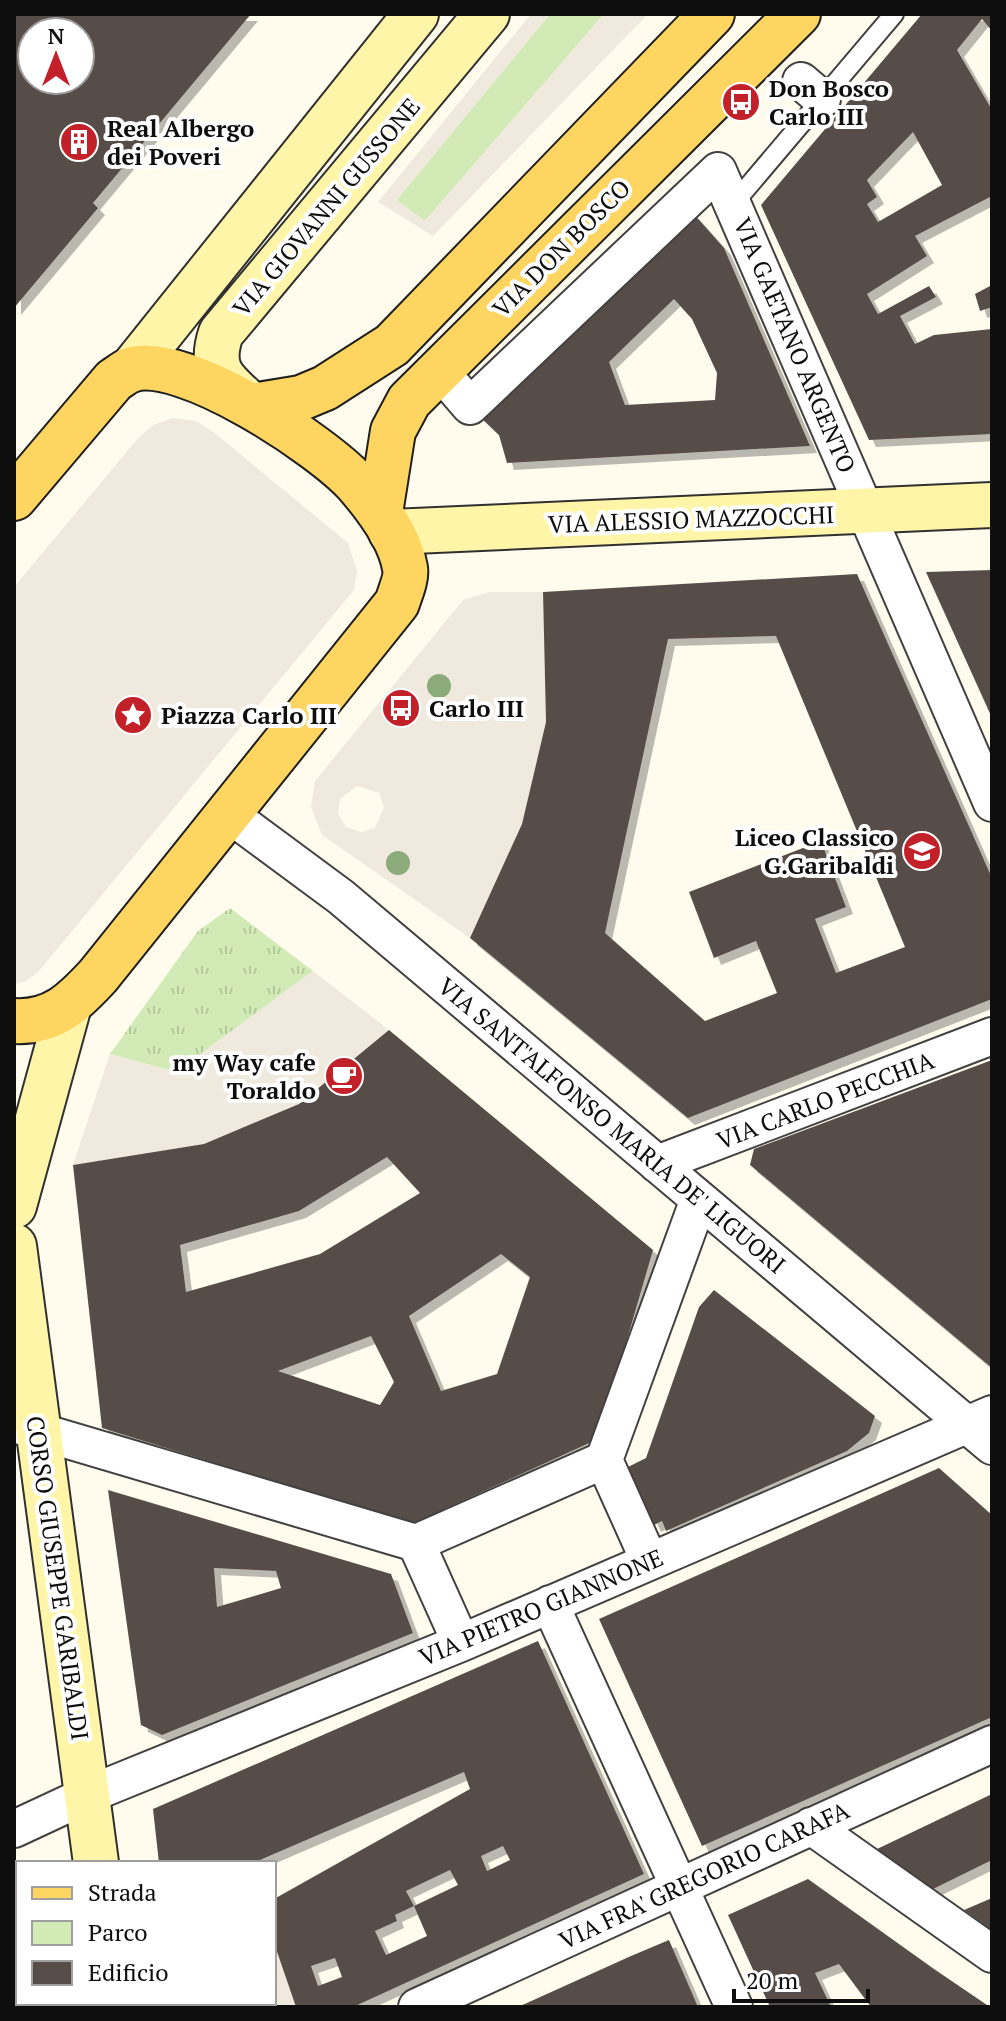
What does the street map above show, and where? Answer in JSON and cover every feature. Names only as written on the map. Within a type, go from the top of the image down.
[{"type":"main road","name":"VIA GIOVANNI GUSSONE","points":[[131,370],[416,14]]},
{"type":"main road","name":"VIA GIOVANNI GUSSONE","points":[[252,406],[224,380],[216,365],[215,350],[221,333],[487,14]]},
{"type":"main road","points":[[252,406],[301,398],[325,388],[392,345],[712,14]]},
{"type":"main road","name":"VIA DON BOSCO","points":[[385,523],[389,453],[399,417],[438,369],[692,148],[798,14]]},
{"type":"main road","points":[[14,498],[114,380],[131,370],[160,368],[227,392],[252,406],[354,481],[385,523],[406,570],[397,603],[226,812],[98,976],[68,1009],[34,1022],[14,1021]]},
{"type":"main road","name":"VIA ALESSIO MAZZOCCHI","points":[[385,523],[992,505]]},
{"type":"main road","points":[[14,1206],[68,1009]]},
{"type":"main road","name":"CORSO GIUSEPPE GARIBALDI","points":[[14,1246],[26,1426],[96,1861]]},
{"type":"street","points":[[438,369],[470,406],[718,171],[734,203]]},
{"type":"street","name":"VIA GAETANO ARGENTO","points":[[734,203],[992,803]]},
{"type":"street","name":"VIA SANT'ALFONSO MARIA DE' LIGUORI","points":[[226,812],[341,897],[699,1199],[983,1428]]},
{"type":"street","name":"VIA CARLO PECCHIA","points":[[657,1164],[992,1036]]},
{"type":"street","points":[[649,1560],[604,1460],[699,1199]]},
{"type":"street","points":[[26,1426],[416,1543],[604,1460]]},
{"type":"street","name":"VIA PIETRO GIANNONE","points":[[14,1829],[87,1795],[461,1643],[649,1560],[983,1428]]},
{"type":"street","points":[[416,1543],[461,1643]]},
{"type":"street","points":[[550,1604],[734,2007]]},
{"type":"street","name":"VIA FRA' GREGORIO CARAFA","points":[[417,2007],[992,1744]]},
{"type":"street","points":[[811,1826],[992,1954]]},
{"type":"lane","name":"VIA GAETANO ARGENTO","points":[[734,203],[811,90],[894,14]]},
{"type":"green space","points":[[550,14],[604,14],[425,221],[396,200]]},
{"type":"green space","points":[[230,908],[313,971],[176,1072],[110,1054],[198,931]]},
{"type":"shaded area","points":[[531,14],[550,14],[397,200],[425,221],[604,14],[648,14],[433,236],[378,202]]},
{"type":"shaded area","name":"Piazza Carlo III","points":[[173,418],[196,421],[216,434],[348,543],[357,571],[354,590],[39,971],[26,981],[14,984],[14,587],[139,437],[153,425]]},
{"type":"shaded area","points":[[490,592],[543,592],[546,722],[522,824],[470,938],[322,835],[311,807],[315,781],[463,600]],"holes":[[[357,786],[379,793],[384,807],[375,828],[361,832],[346,827],[338,814],[340,799]]]},
{"type":"shaded area","points":[[313,971],[389,1030],[299,1104],[204,1144],[73,1165],[110,1054],[176,1072]]},
{"type":"shaded area","points":[[276,1949],[296,2007],[115,2007],[276,2005]]},
{"type":"building","name":"Real Albergo dei Poveri","points":[[14,14],[251,14],[93,203],[98,208],[14,308]]},
{"type":"building","points":[[922,14],[992,14],[992,31],[982,19],[957,50],[992,110],[992,202],[990,197],[915,236],[927,256],[867,294],[878,314],[929,286],[936,297],[900,316],[915,344],[934,335],[992,329],[992,434],[869,440],[761,205]],"holes":[[[913,132],[942,185],[878,222],[867,204],[877,197],[867,180]]]},
{"type":"building","points":[[692,212],[724,248],[810,446],[507,463],[499,435],[477,414]],"holes":[[[674,299],[692,319],[717,373],[715,400],[625,405],[609,362]]]},
{"type":"building","points":[[992,285],[992,307],[980,311],[975,294]]},
{"type":"building","points":[[992,570],[992,718],[926,572]]},
{"type":"building","name":"Liceo Classico G.Garibaldi","points":[[857,574],[992,878],[992,999],[688,1118],[470,938],[522,824],[546,722],[543,592]],"holes":[[[776,636],[905,947],[836,973],[815,919],[846,907],[821,841],[689,892],[714,958],[756,941],[777,993],[705,1021],[605,933],[668,639]]]},
{"type":"building","points":[[389,1030],[653,1250],[598,1439],[412,1524],[102,1428],[73,1165],[204,1144],[299,1104]],"holes":[[[387,1157],[420,1193],[320,1254],[186,1292],[180,1245],[299,1211]],[[501,1254],[530,1277],[497,1374],[441,1391],[409,1316]],[[371,1336],[394,1382],[380,1405],[278,1371]]]},
{"type":"building","points":[[992,1060],[992,1368],[750,1165],[754,1149]]},
{"type":"building","points":[[714,1290],[875,1416],[869,1433],[847,1451],[666,1531],[662,1521],[654,1525],[628,1467],[646,1458],[699,1307]]},
{"type":"building","points":[[939,1468],[992,1515],[992,1717],[702,1846],[599,1619]]},
{"type":"building","points":[[108,1490],[391,1574],[413,1633],[162,1735],[141,1725]],"holes":[[[214,1568],[276,1571],[281,1588],[217,1607]]]},
{"type":"building","points":[[538,1641],[644,1874],[353,2007],[296,2007],[276,1949],[276,1898],[470,1789],[464,1772],[258,1861],[159,1861],[153,1809]],"holes":[[[503,1846],[510,1860],[487,1871],[481,1856]],[[450,1870],[458,1885],[414,1906],[406,1891]],[[414,1906],[427,1936],[386,1955],[375,1931],[397,1921],[395,1915]],[[335,1958],[342,1977],[318,1986],[311,1966]]]},
{"type":"building","points":[[992,1794],[992,1860],[933,1889],[875,1850]]},
{"type":"building","points":[[14,1859],[16,2005],[41,2007],[14,2007]]},
{"type":"building","points":[[808,1879],[990,2007],[871,2007],[839,1964],[815,1973],[831,2007],[770,2007],[728,1915]]},
{"type":"building","points":[[992,1898],[992,1930],[964,1910]]},
{"type":"building","points":[[669,1940],[698,2007],[518,2007],[631,1956]]},
{"type":"place","name":"Don Bosco Carlo III","points":[[741,102]]},
{"type":"place","name":"Real Albergo dei Poveri","points":[[79,142]]},
{"type":"place","name":"Carlo III","points":[[401,708]]},
{"type":"place","name":"Piazza Carlo III","points":[[133,715]]},
{"type":"place","name":"Liceo Classico G.Garibaldi","points":[[922,851]]},
{"type":"place","name":"my Way cafe Toraldo","points":[[344,1076]]}]
